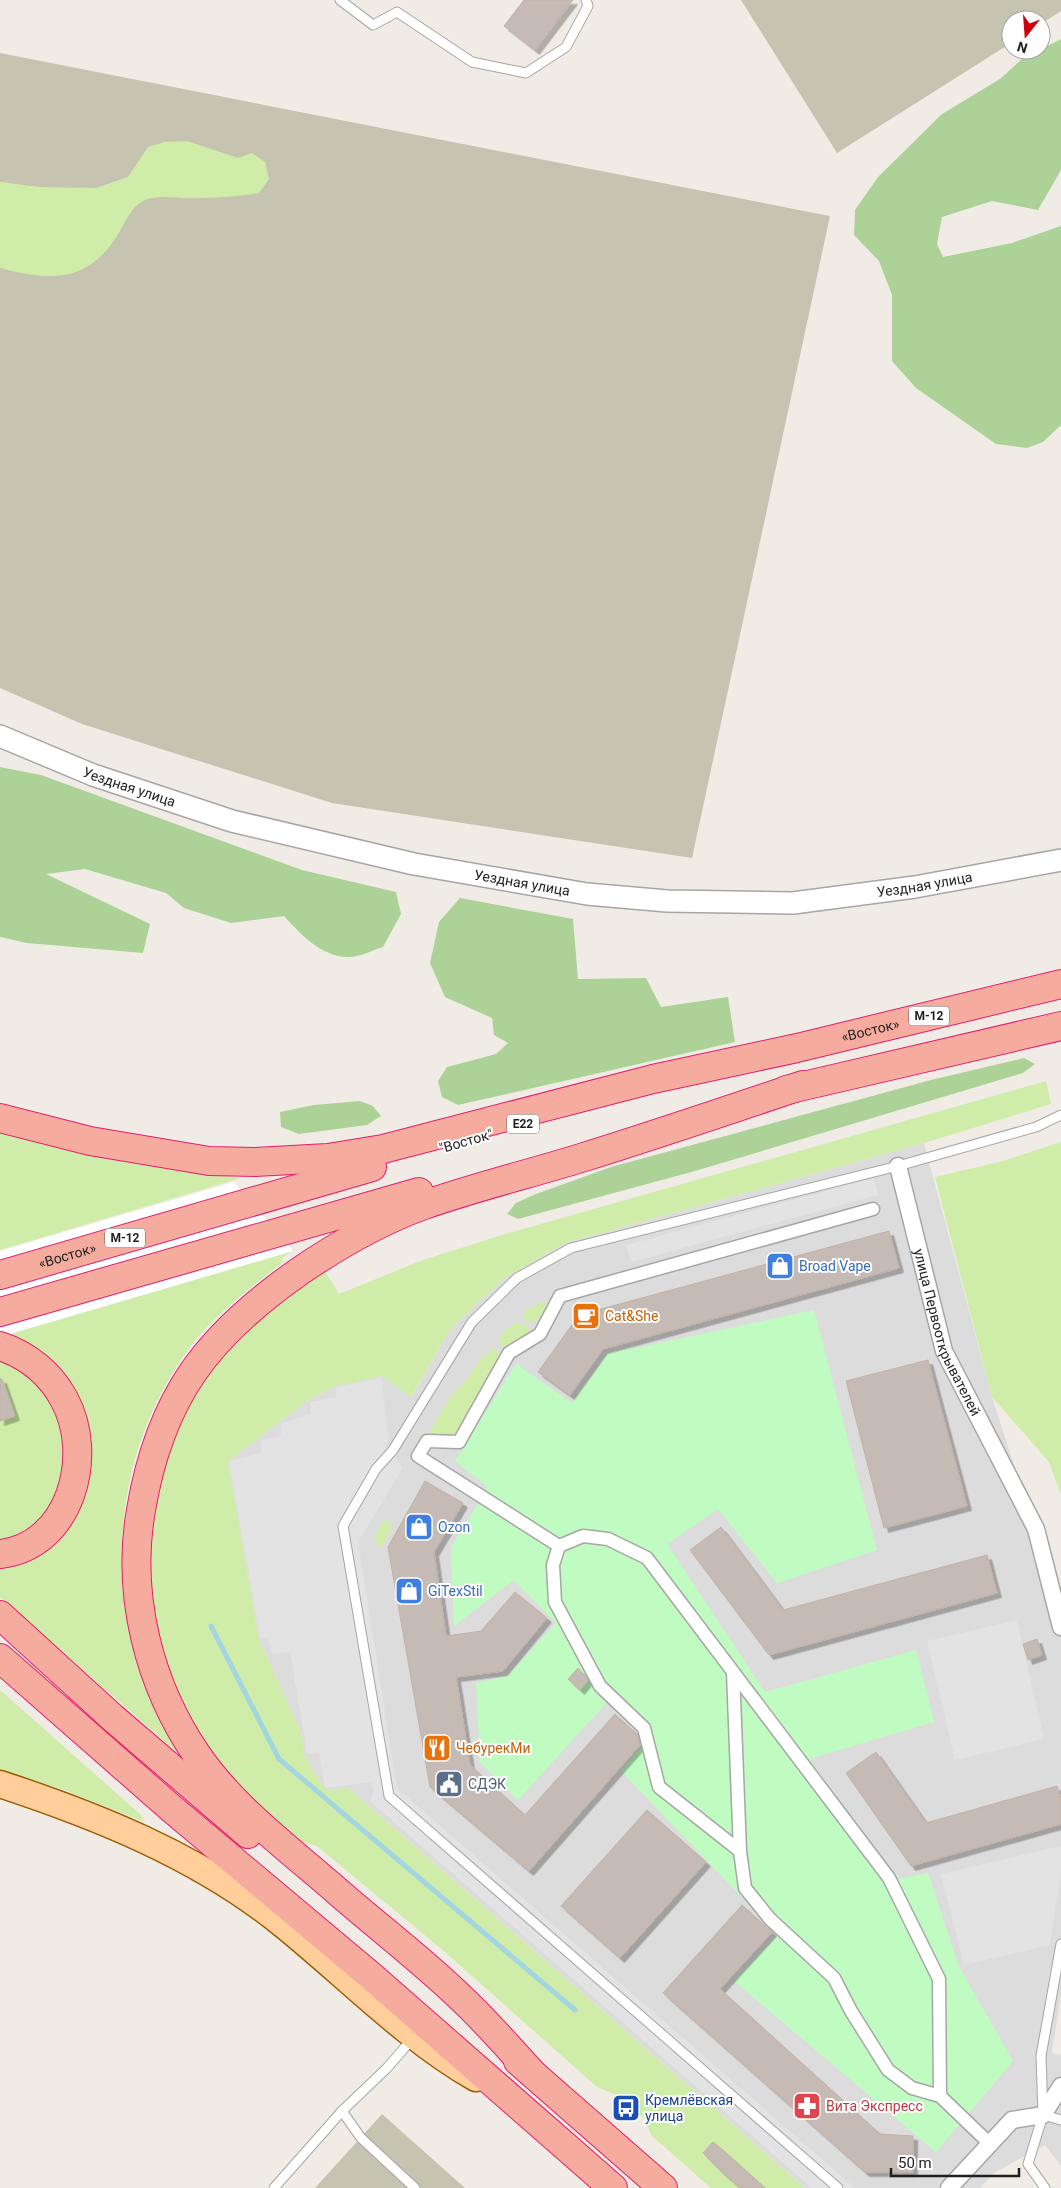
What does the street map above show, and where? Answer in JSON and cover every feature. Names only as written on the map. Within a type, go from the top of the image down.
[{"type":"highway","name":"«Восток»","points":[[797,1048],[1061,984]]},
{"type":"highway","points":[[0,1312],[276,1231],[804,1085],[1061,1026]]},
{"type":"highway","points":[[0,1118],[90,1141],[194,1159],[255,1162],[328,1158],[383,1149],[653,1080],[797,1048]]},
{"type":"highway","name":"\"Восток\"","points":[[250,1201],[797,1048]]},
{"type":"highway","points":[[531,2072],[461,1997],[246,1810],[199,1758],[170,1708],[146,1640],[140,1610],[137,1553],[139,1521],[147,1476],[162,1430],[173,1405],[200,1360],[234,1323],[274,1290],[330,1252],[382,1224],[422,1206],[648,1138],[804,1085]]},
{"type":"highway","name":"«Восток»","points":[[0,1274],[250,1201]]},
{"type":"highway","points":[[0,1346],[25,1358],[47,1376],[65,1400],[74,1425],[77,1449],[73,1485],[60,1516],[42,1536],[23,1548],[0,1554]]},
{"type":"highway","points":[[0,1615],[192,1787],[531,2072],[664,2188]]},
{"type":"highway","points":[[0,1658],[172,1808],[371,1976],[614,2188]]},
{"type":"main road","points":[[0,1784],[108,1823],[159,1846],[231,1887],[304,1941],[415,2036],[459,2069],[510,2097]]},
{"type":"street","name":"Уездная улица","points":[[0,736],[93,775],[232,821],[414,864],[587,894],[667,902],[793,903],[915,887],[1061,860]]},
{"type":"street","name":"улица Первооткрывателей","points":[[898,1166],[944,1351],[1036,1529],[1061,1627]]},
{"type":"street","points":[[559,1546],[418,1456],[428,1440],[459,1442],[509,1353],[540,1334],[560,1296],[873,1210]]},
{"type":"street","points":[[740,1851],[659,1786],[644,1728],[600,1686],[555,1602],[553,1565],[559,1546],[583,1536],[608,1539],[647,1558],[889,1878],[939,1979],[940,2096]]},
{"type":"street","points":[[733,1672],[740,1851],[745,1888],[770,1919],[834,1978],[851,2011],[888,2070],[912,2088],[940,2096],[989,2143]]},
{"type":"street","points":[[949,2188],[1012,2120],[1043,2115],[1061,2086]]},
{"type":"lane","points":[[340,0],[373,25],[397,12],[472,62],[526,73],[566,47],[588,6],[586,0]]},
{"type":"lane","points":[[838,2188],[389,1796],[343,1526],[376,1468],[393,1450],[472,1322],[517,1278],[571,1248],[898,1166],[1036,1127],[1061,1115]]},
{"type":"lane","points":[[1046,2188],[1028,2164],[1043,2115],[1041,2056],[1061,1944]]},
{"type":"lane","points":[[274,2188],[342,2111],[386,2068],[415,2036],[416,2029],[410,2019],[384,1993],[371,1976]]},
{"type":"lane","points":[[342,2111],[361,2138],[415,2188]]},
{"type":"lane","points":[[1043,2115],[1061,2120]]},
{"type":"shaded area","points":[[741,0],[1061,0],[1061,11],[1051,18],[1051,10],[1001,10],[1001,49],[837,153]]},
{"type":"shaded area","points":[[0,53],[830,216],[692,858],[332,803],[82,724],[0,688]]},
{"type":"shaded area","points":[[924,1143],[992,1397],[1061,1610],[1061,1994],[1052,2053],[1061,2055],[1061,2166],[1045,2145],[994,2173],[980,2188],[805,2188],[348,1788],[325,1791],[305,1756],[301,1733],[259,1639],[228,1461],[308,1400],[335,1386],[382,1376],[412,1396],[451,1328],[503,1279],[565,1243]]},
{"type":"shaded area","points":[[874,1178],[878,1195],[631,1262],[626,1245]]},
{"type":"shaded area","points":[[381,1378],[389,1441],[384,1443],[403,1468],[358,1542],[397,1788],[855,2188],[812,2188],[370,1801],[374,1789],[370,1782],[325,1788],[319,1753],[307,1754],[290,1652],[272,1654],[268,1637],[260,1638],[229,1461],[261,1453],[260,1440],[282,1436],[280,1424],[311,1414],[310,1402],[336,1397],[336,1387]]},
{"type":"shaded area","points":[[1017,1620],[1044,1739],[955,1760],[927,1641]]},
{"type":"shaded area","points":[[1061,1846],[1061,1871],[1050,1945],[964,1965],[941,1874]]},
{"type":"shaded area","points":[[382,2114],[465,2188],[315,2188]]},
{"type":"green space","points":[[1061,39],[1061,170],[1038,210],[992,201],[942,217],[937,244],[943,257],[1012,243],[1061,226],[1061,425],[1043,442],[1027,448],[996,444],[916,388],[892,361],[892,295],[879,261],[854,235],[855,210],[878,177],[942,114],[1000,79],[1021,60],[1051,60],[1051,44]]},
{"type":"green space","points":[[187,141],[238,158],[252,153],[265,162],[269,179],[259,193],[216,197],[158,197],[143,201],[132,211],[109,247],[97,260],[84,269],[69,274],[54,276],[37,275],[0,268],[0,182],[40,187],[96,188],[128,177],[148,147],[165,142]]},
{"type":"green space","points":[[0,767],[41,775],[302,870],[396,892],[401,914],[383,947],[358,956],[339,956],[330,954],[313,944],[284,916],[231,923],[184,908],[166,893],[85,869],[46,874],[150,924],[143,953],[27,943],[0,937]]},
{"type":"green space","points":[[460,898],[573,919],[578,979],[646,978],[661,1007],[728,997],[735,1042],[458,1105],[442,1097],[438,1081],[447,1067],[496,1054],[508,1043],[494,1035],[492,1018],[445,997],[430,963],[439,922]]},
{"type":"green space","points":[[1024,1058],[1035,1064],[1023,1073],[695,1171],[518,1219],[507,1214],[516,1203],[611,1167],[931,1080]]},
{"type":"green space","points":[[1046,1081],[1051,1104],[924,1143],[565,1243],[503,1279],[451,1328],[411,1397],[382,1376],[336,1386],[308,1400],[228,1461],[259,1639],[301,1733],[305,1756],[325,1790],[348,1788],[805,2188],[711,2188],[651,2135],[644,2118],[619,2096],[597,2087],[445,1952],[317,1846],[297,1840],[288,1834],[255,1803],[221,1764],[201,1735],[184,1705],[170,1673],[159,1639],[152,1605],[148,1570],[149,1535],[170,1444],[179,1418],[191,1394],[210,1364],[224,1348],[256,1319],[323,1268],[339,1294],[423,1260],[502,1235]]},
{"type":"green space","points":[[360,1101],[373,1106],[381,1116],[367,1125],[299,1134],[281,1127],[280,1112],[314,1105]]},
{"type":"green space","points":[[0,1131],[136,1164],[241,1178],[0,1250]]},
{"type":"green space","points":[[1061,1142],[1061,1495],[1049,1462],[992,1397],[935,1177],[1003,1161]]},
{"type":"green space","points":[[293,1251],[282,1258],[283,1262],[224,1310],[193,1343],[169,1378],[151,1415],[136,1454],[127,1495],[122,1536],[122,1578],[127,1619],[136,1660],[144,1684],[180,1755],[0,1597],[0,1567],[19,1563],[36,1556],[64,1531],[73,1518],[84,1491],[91,1453],[90,1430],[76,1390],[48,1358],[30,1345],[9,1334]]},
{"type":"green space","points":[[541,1302],[547,1303],[542,1317],[533,1323],[526,1321],[523,1318],[526,1310]]},
{"type":"green space","points":[[814,1310],[877,1550],[777,1583],[718,1509],[667,1544],[765,1692],[916,1650],[934,1722],[809,1759],[898,1879],[928,1873],[959,1967],[1013,2061],[936,2152],[734,1981],[778,1935],[621,1771],[646,1741],[607,1702],[518,1800],[480,1762],[476,1683],[507,1676],[556,1623],[514,1580],[454,1626],[451,1547],[488,1487],[455,1461],[516,1364],[572,1403],[607,1354]]},
{"type":"green space","points":[[514,1323],[526,1325],[529,1328],[528,1334],[510,1346],[499,1345],[499,1337]]},
{"type":"green space","points":[[495,1348],[498,1350],[499,1355],[459,1433],[454,1437],[427,1435],[451,1396],[466,1380],[481,1358]]},
{"type":"green space","points":[[0,1360],[27,1376],[47,1398],[59,1425],[64,1454],[62,1482],[50,1507],[30,1527],[0,1539]]},
{"type":"green space","points":[[387,1520],[390,1521],[391,1528],[384,1544],[379,1546],[376,1541],[377,1530]]},
{"type":"green space","points":[[0,1690],[140,1814],[145,1822],[62,1789],[0,1770]]},
{"type":"pier","points":[[234,1182],[293,1251],[10,1334],[42,1351],[63,1371],[80,1399],[88,1423],[91,1462],[79,1508],[73,1519],[41,1519],[57,1495],[62,1478],[64,1451],[59,1422],[46,1395],[24,1373],[0,1360],[0,1251]]},
{"type":"building","points":[[524,0],[573,0],[535,50],[504,26]]},
{"type":"building","points":[[889,1231],[899,1268],[603,1349],[570,1395],[538,1372],[579,1315]]},
{"type":"building","points":[[928,1360],[967,1506],[884,1528],[846,1381]]},
{"type":"building","points":[[0,1379],[2,1379],[15,1416],[0,1421]]},
{"type":"building","points":[[425,1481],[463,1503],[434,1552],[446,1636],[481,1631],[515,1592],[547,1618],[503,1671],[456,1677],[470,1765],[525,1815],[615,1714],[637,1734],[640,1745],[529,1871],[430,1787],[388,1547]]},
{"type":"building","points":[[721,1527],[783,1610],[987,1555],[997,1593],[769,1655],[690,1550]]},
{"type":"building","points":[[1037,1639],[1042,1655],[1028,1660],[1023,1644]]},
{"type":"building","points":[[578,1668],[588,1680],[580,1690],[568,1679]]},
{"type":"building","points":[[876,1752],[926,1823],[1057,1786],[1061,1799],[1061,1824],[911,1866],[846,1773]]},
{"type":"building","points":[[647,1810],[706,1862],[620,1958],[561,1906]]},
{"type":"building","points":[[742,1905],[772,1932],[720,1989],[880,2134],[913,2136],[913,2172],[865,2172],[663,1993]]},
{"type":"building","points":[[713,2142],[765,2188],[741,2188],[723,2173],[703,2153]]},
{"type":"waterway","points":[[211,1626],[279,1759],[575,2010]]},
{"type":"place","name":"Broad Vape","points":[[780,1266]]},
{"type":"place","name":"Cat&She","points":[[586,1316]]},
{"type":"place","name":"Ozon","points":[[419,1527]]},
{"type":"place","name":"GiTexStil","points":[[409,1591]]},
{"type":"place","name":"ЧебурекМи","points":[[437,1748]]},
{"type":"place","name":"СДЭК","points":[[449,1784]]},
{"type":"place","name":"Вита Экспресс","points":[[807,2106]]},
{"type":"place","name":"Кремлёвская улица","points":[[626,2108]]}]
